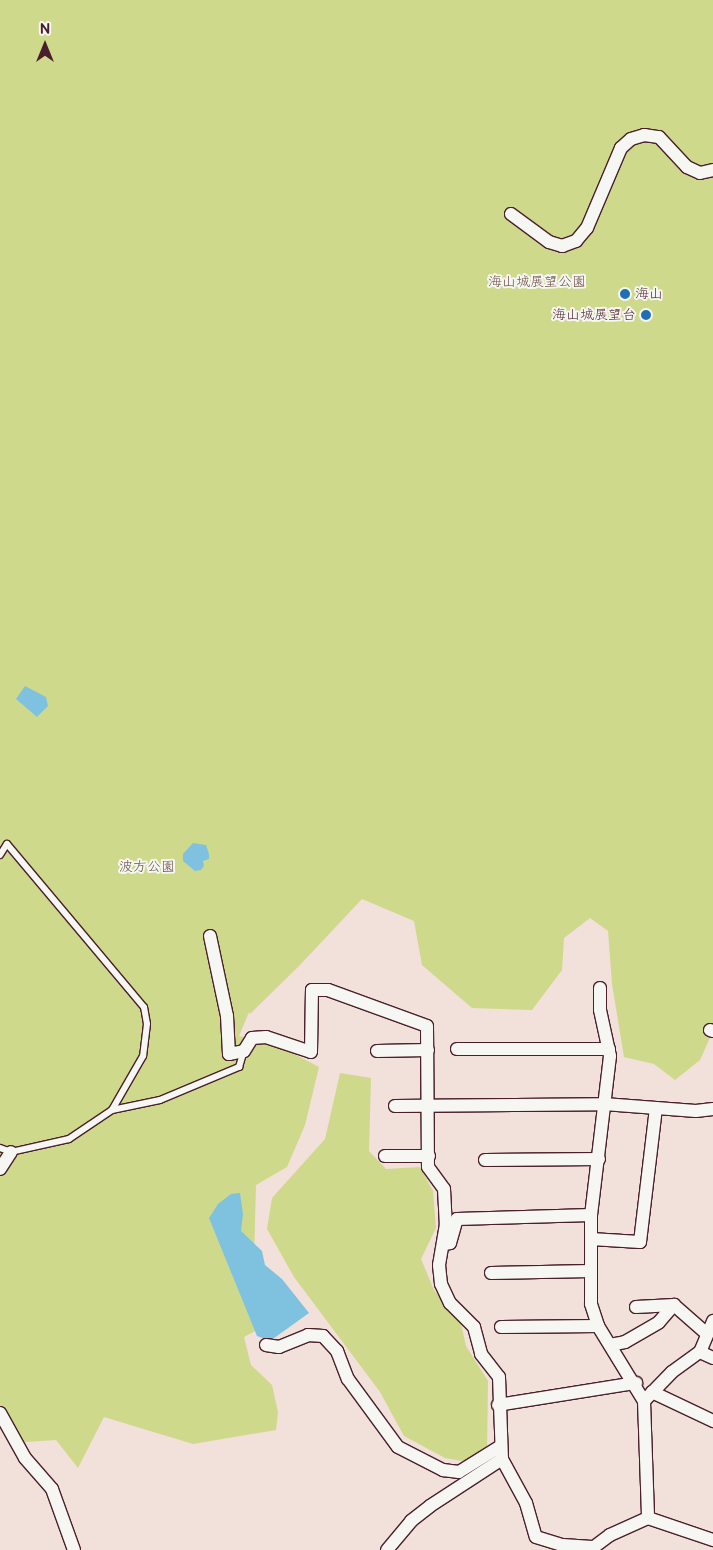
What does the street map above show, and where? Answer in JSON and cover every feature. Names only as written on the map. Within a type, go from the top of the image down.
[{"type":"street","points":[[511,214],[549,242],[562,246],[576,241],[587,228],[621,148],[631,138],[644,135],[659,137],[687,167],[700,173],[713,170]]},
{"type":"street","points":[[210,936],[227,1016],[228,1054],[244,1051],[252,1038],[266,1037],[311,1052],[312,990],[328,990],[427,1026],[430,1106],[428,1167],[444,1189],[446,1224],[439,1266],[441,1284],[450,1303],[474,1327],[481,1354],[499,1377],[498,1405],[502,1459],[526,1503],[536,1537],[563,1545],[591,1548],[648,1518],[713,1540]]},
{"type":"street","points":[[600,988],[600,1010],[609,1049],[599,1159],[591,1215],[591,1304],[598,1326],[610,1346],[648,1397],[713,1421]]},
{"type":"street","points":[[457,1049],[609,1049]]},
{"type":"street","points":[[377,1051],[428,1050]]},
{"type":"street","points":[[395,1106],[604,1104],[696,1111],[713,1109]]},
{"type":"street","points":[[591,1239],[640,1242],[656,1108]]},
{"type":"street","points":[[0,1169],[6,1150]]},
{"type":"street","points":[[385,1156],[429,1156]]},
{"type":"street","points":[[484,1160],[599,1159]]},
{"type":"street","points":[[442,1245],[450,1243],[457,1219],[591,1215]]},
{"type":"street","points":[[491,1273],[591,1271]]},
{"type":"street","points":[[610,1346],[625,1342],[659,1322],[674,1305]]},
{"type":"street","points":[[636,1307],[674,1305],[707,1334]]},
{"type":"street","points":[[648,1518],[648,1397],[672,1372],[700,1352],[713,1321]]},
{"type":"street","points":[[501,1327],[598,1326]]},
{"type":"street","points":[[266,1345],[280,1347],[308,1335],[323,1336],[337,1351],[348,1378],[398,1447],[443,1470],[459,1472],[501,1446]]},
{"type":"street","points":[[700,1352],[713,1358]]},
{"type":"street","points":[[498,1405],[636,1383]]},
{"type":"street","points":[[0,1413],[25,1458],[52,1490],[74,1550]]},
{"type":"street","points":[[387,1550],[411,1521],[430,1506],[502,1459]]},
{"type":"lane","points":[[0,855],[6,844],[144,1007],[147,1024],[143,1056],[112,1110]]},
{"type":"lane","points":[[6,1150],[69,1139],[112,1110],[160,1100],[239,1067],[244,1051]]},
{"type":"green space","points":[[0,0],[713,0],[713,1031],[700,1060],[675,1080],[654,1064],[624,1057],[612,984],[608,931],[590,918],[564,938],[562,970],[532,1010],[472,1008],[422,965],[414,921],[362,899],[299,966],[250,1014],[249,1012],[239,1036],[283,1048],[319,1067],[305,1125],[287,1167],[256,1185],[254,1259],[300,1307],[244,1337],[251,1365],[272,1385],[278,1412],[276,1430],[193,1444],[104,1417],[78,1468],[56,1440],[10,1443],[0,1426]]},
{"type":"green space","points":[[340,1073],[371,1078],[369,1151],[386,1169],[420,1167],[433,1191],[436,1228],[421,1259],[434,1290],[461,1324],[466,1346],[488,1381],[487,1453],[462,1461],[445,1458],[404,1436],[380,1392],[294,1277],[267,1229],[272,1198],[325,1139]]},
{"type":"water","points":[[25,686],[46,697],[48,706],[37,717],[16,699]]},
{"type":"water","points":[[193,843],[206,845],[209,854],[209,859],[203,861],[204,866],[201,870],[195,871],[183,861],[183,854]]},
{"type":"water","points":[[240,1193],[243,1214],[241,1231],[262,1251],[265,1265],[282,1279],[309,1313],[270,1341],[257,1336],[209,1218],[218,1204],[231,1194]]},
{"type":"place","name":"海山","points":[[625,294]]},
{"type":"place","name":"海山城展望台","points":[[646,315]]},
{"type":"park label","name":"海山城展望公園","points":[[537,282]]},
{"type":"park label","name":"波方公園","points":[[147,867]]}]
